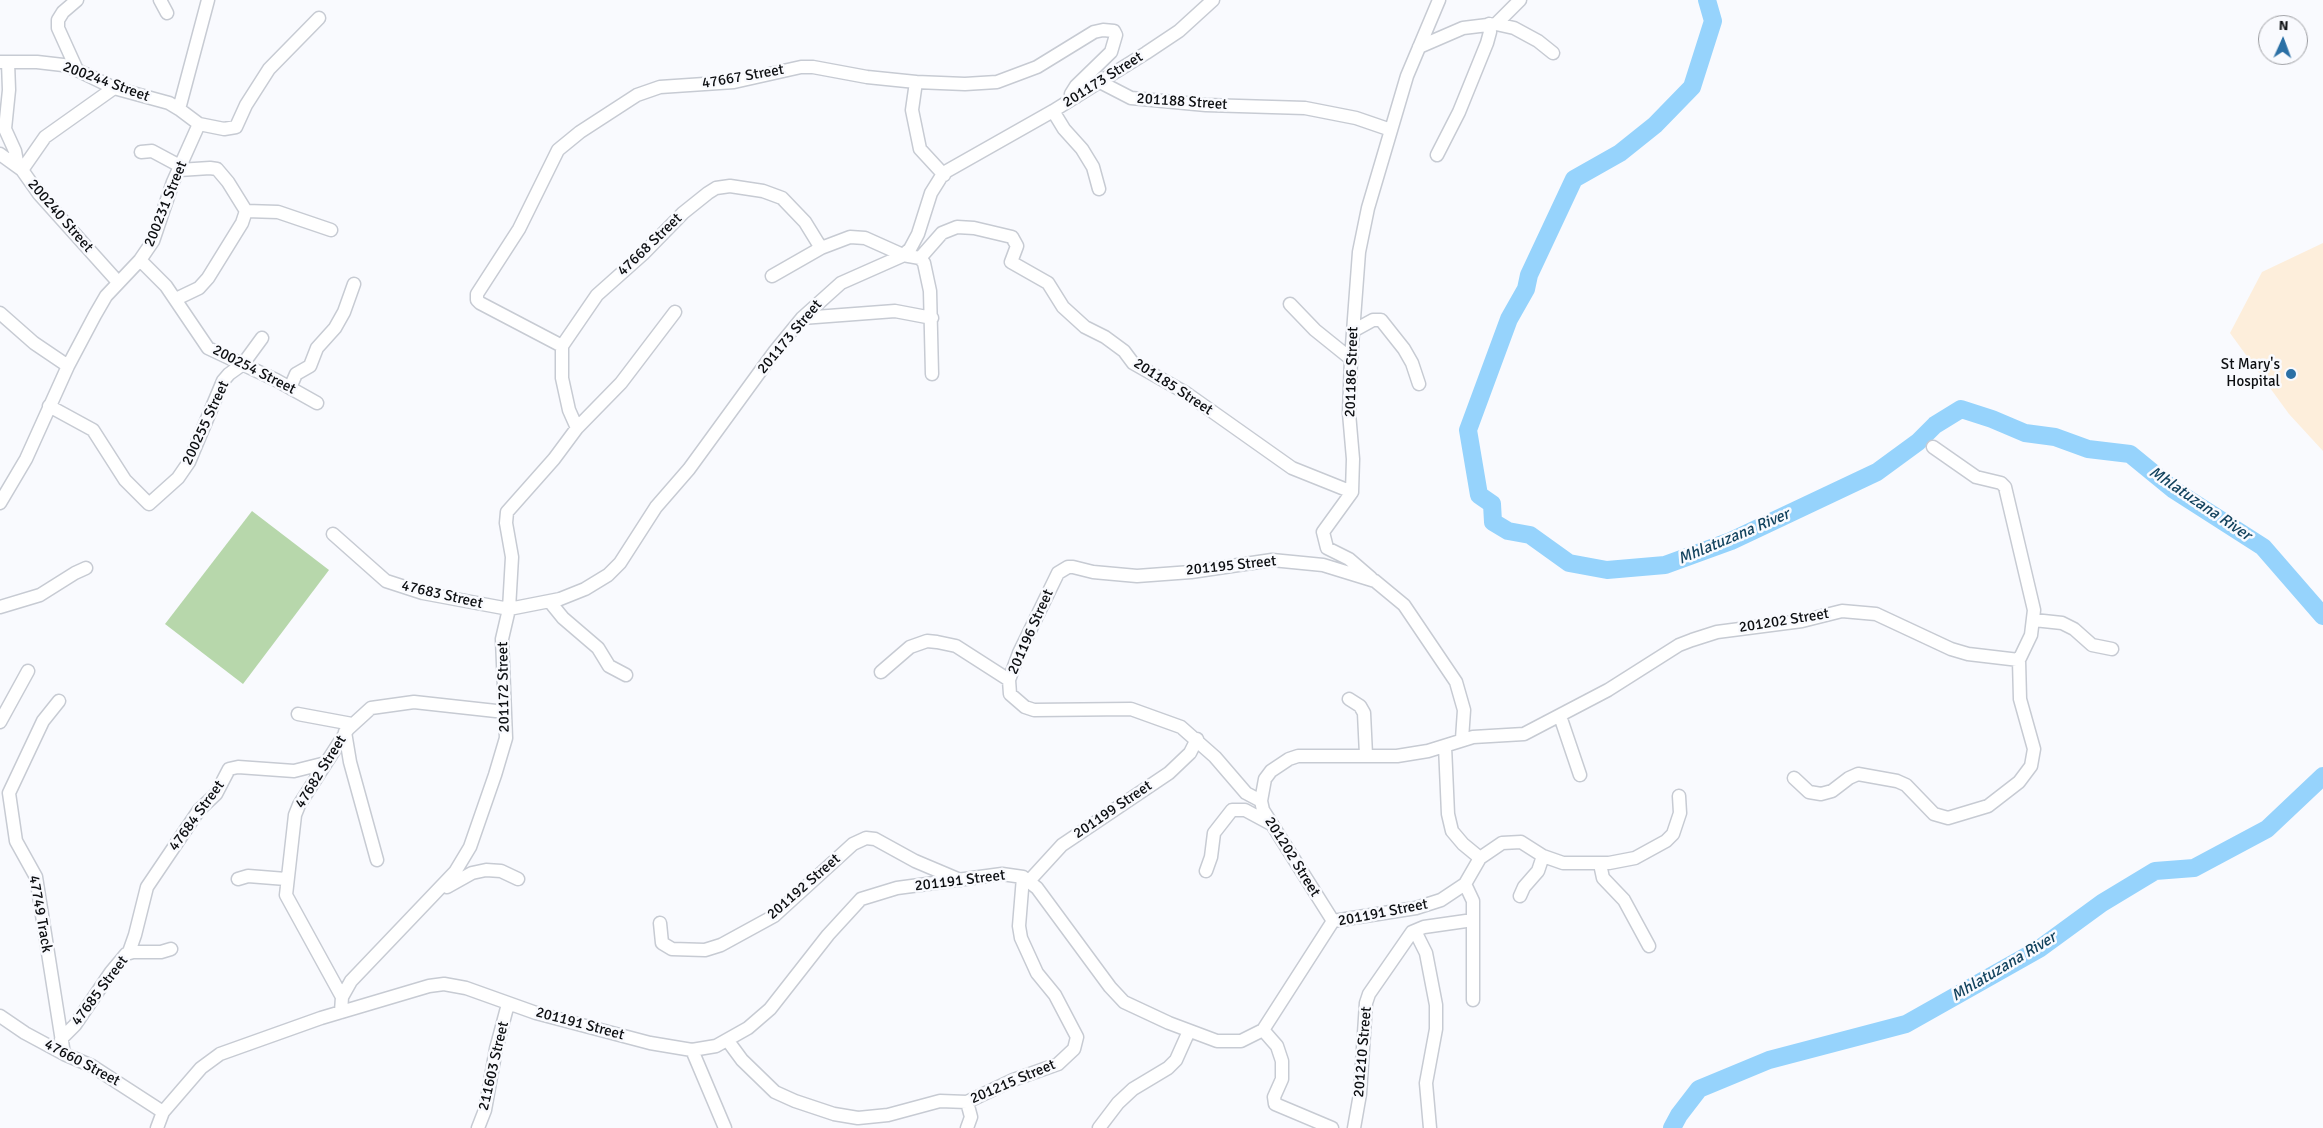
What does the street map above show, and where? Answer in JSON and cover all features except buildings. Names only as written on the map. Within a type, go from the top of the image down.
[{"type":"street","points":[[77,0],[63,12],[58,20],[58,28],[77,70]]},
{"type":"street","points":[[160,0],[167,13]]},
{"type":"street","points":[[208,0],[180,109],[199,124],[224,129],[230,129],[238,124],[246,104],[269,69],[319,18]]},
{"type":"street","name":"201173 Street","points":[[509,609],[550,602],[585,589],[608,575],[620,563],[656,507],[690,469],[775,351],[802,318],[841,283],[903,255],[915,242],[931,193],[944,175],[1076,97],[1179,31],[1213,0]]},
{"type":"street","name":"201186 Street","points":[[1352,492],[1354,459],[1349,402],[1359,252],[1372,190],[1407,76],[1439,0]]},
{"type":"street","points":[[1437,154],[1459,112],[1487,43],[1492,24],[1520,0]]},
{"type":"street","points":[[1419,47],[1463,28],[1492,24],[1514,28],[1538,41],[1553,53]]},
{"type":"street","name":"47667 Street","points":[[562,346],[480,303],[476,296],[519,229],[558,150],[566,142],[623,103],[638,95],[660,87],[734,82],[801,67],[813,67],[916,82],[965,84],[997,82],[1037,67],[1094,32],[1103,30],[1114,31],[1116,35],[1110,52],[1070,94],[1076,97]]},
{"type":"street","points":[[4,62],[9,90],[5,128],[20,168]]},
{"type":"street","name":"200244 Street","points":[[4,62],[36,62],[77,70],[114,88],[169,103],[180,109]]},
{"type":"street","points":[[916,82],[912,110],[920,149],[924,156],[944,175]]},
{"type":"street","name":"201188 Street","points":[[1100,82],[1131,98],[1305,108],[1337,113],[1391,130]]},
{"type":"street","points":[[20,168],[45,137],[114,88]]},
{"type":"street","points":[[1053,111],[1064,129],[1082,149],[1093,167],[1099,189]]},
{"type":"street","name":"200231 Street","points":[[0,503],[23,465],[68,366],[106,296],[140,260],[153,240],[173,182],[199,124]]},
{"type":"street","points":[[141,152],[152,151],[180,168],[217,169],[228,182],[246,211]]},
{"type":"street","name":"200240 Street","points":[[0,154],[20,168],[39,194],[118,282]]},
{"type":"street","name":"47668 Street","points":[[562,346],[597,295],[643,254],[683,213],[716,188],[730,186],[763,191],[782,198],[805,222],[821,248]]},
{"type":"street","points":[[246,211],[278,212],[332,230]]},
{"type":"street","points":[[176,299],[199,288],[208,278],[242,223],[246,211]]},
{"type":"street","name":"201185 Street","points":[[920,258],[942,234],[957,227],[1012,237],[1017,246],[1012,262],[1048,283],[1068,312],[1085,327],[1120,348],[1133,363],[1186,393],[1292,468],[1352,492]]},
{"type":"street","points":[[772,276],[821,248],[840,240],[858,236],[877,242],[903,255],[920,258],[924,263],[927,273],[932,318],[932,374]]},
{"type":"street","name":"200254 Street","points":[[140,260],[176,299],[208,348],[243,364],[318,404]]},
{"type":"street","points":[[290,388],[296,374],[310,366],[317,348],[335,328],[344,312],[354,284]]},
{"type":"street","points":[[1290,304],[1315,330],[1351,359]]},
{"type":"street","points":[[802,318],[895,311],[932,318]]},
{"type":"street","name":"201172 Street","points":[[341,1012],[342,997],[351,981],[438,892],[455,872],[476,832],[503,752],[506,738],[502,638],[509,609],[512,557],[506,523],[507,512],[554,459],[577,428],[621,382],[675,312]]},
{"type":"street","points":[[0,313],[34,343],[68,366]]},
{"type":"street","points":[[1353,331],[1373,320],[1382,320],[1404,349],[1412,363],[1419,384]]},
{"type":"street","name":"200255 Street","points":[[49,406],[93,430],[125,480],[149,504],[178,478],[188,462],[223,381],[243,364],[262,338]]},
{"type":"street","points":[[562,346],[562,378],[569,410],[577,428]]},
{"type":"street","points":[[1794,778],[1809,792],[1821,794],[1832,791],[1849,778],[1858,774],[1891,780],[1906,785],[1938,816],[1944,818],[1956,817],[1988,806],[2026,774],[2031,766],[2034,749],[2020,699],[2019,660],[2030,635],[2034,620],[2032,597],[2004,487],[2001,483],[1976,477],[1932,447]]},
{"type":"street","points":[[1352,492],[1325,527],[1322,537],[1327,548],[1348,559],[1375,581]]},
{"type":"street","name":"47683 Street","points":[[333,534],[386,581],[415,592],[509,609]]},
{"type":"street","name":"201195 Street","points":[[1053,580],[1058,573],[1068,567],[1093,572],[1137,576],[1191,572],[1272,560],[1323,564],[1375,581],[1404,605],[1456,682],[1464,710],[1462,739]]},
{"type":"street","points":[[0,608],[40,595],[86,568]]},
{"type":"street","name":"201196 Street","points":[[1053,580],[1019,653],[1009,680],[1010,694],[1025,707],[1034,710],[1131,709],[1181,727],[1197,739],[1246,793],[1260,801]]},
{"type":"street","points":[[550,602],[563,618],[598,648],[610,666],[626,675]]},
{"type":"street","name":"201202 Street","points":[[1333,921],[1271,824],[1260,801],[1265,779],[1271,771],[1289,759],[1298,756],[1397,756],[1446,746],[1462,739],[1524,734],[1608,690],[1680,645],[1692,640],[1717,632],[1802,621],[1842,612],[1876,614],[1951,649],[1968,654],[2019,660]]},
{"type":"street","points":[[2034,620],[2062,623],[2074,629],[2092,644],[2112,649]]},
{"type":"street","points":[[881,672],[910,647],[927,641],[956,646],[1009,680]]},
{"type":"street","points":[[0,722],[28,670]]},
{"type":"street","points":[[1349,699],[1360,706],[1364,714],[1366,755]]},
{"type":"street","name":"47749 Track","points":[[59,701],[43,721],[9,793],[13,834],[36,877],[64,1054]]},
{"type":"street","name":"47682 Street","points":[[342,997],[287,898],[286,878],[295,815],[349,728],[371,708],[402,702],[427,702],[505,712]]},
{"type":"street","points":[[298,714],[349,728],[350,762],[377,860]]},
{"type":"street","points":[[1560,716],[1580,775]]},
{"type":"street","name":"201199 Street","points":[[1026,879],[1062,845],[1169,773],[1190,752],[1197,739]]},
{"type":"street","points":[[1446,746],[1448,814],[1452,832],[1462,844],[1480,858]]},
{"type":"street","name":"47684 Street","points":[[129,952],[147,887],[199,810],[216,794],[229,769],[238,767],[286,771],[326,763]]},
{"type":"street","name":"201191 Street","points":[[1263,1030],[1333,921],[1427,905],[1450,896],[1465,884],[1480,858],[1502,843],[1515,841],[1528,845],[1543,856],[1563,863],[1600,864],[1636,858],[1666,841],[1677,826],[1679,819],[1679,796]]},
{"type":"street","points":[[1206,871],[1211,857],[1214,833],[1232,810],[1245,810],[1271,824]]},
{"type":"street","name":"201192 Street","points":[[660,923],[662,943],[672,949],[705,950],[721,945],[774,916],[852,844],[866,838],[875,838],[915,861],[961,880]]},
{"type":"street","points":[[1520,896],[1524,887],[1538,871],[1543,856]]},
{"type":"street","points":[[1600,864],[1603,878],[1624,900],[1649,946]]},
{"type":"street","points":[[438,892],[472,873],[486,870],[501,871],[518,879]]},
{"type":"street","name":"201191 Street","points":[[157,1128],[163,1112],[201,1068],[220,1054],[414,989],[444,984],[466,988],[508,1004],[650,1043],[692,1050],[705,1049],[728,1040],[748,1028],[770,1009],[828,935],[861,899],[897,888],[1002,874],[1026,879]]},
{"type":"street","points":[[238,879],[248,876],[286,878]]},
{"type":"street","points":[[1026,879],[1037,888],[1118,996],[1133,1008],[1217,1041],[1231,1042],[1249,1038],[1263,1030],[1277,1046],[1282,1061],[1282,1079],[1274,1097],[1276,1104],[1332,1128]]},
{"type":"street","name":"201215 Street","points":[[728,1040],[742,1060],[768,1088],[782,1096],[858,1118],[888,1115],[940,1102],[967,1102],[1013,1080],[1058,1064],[1074,1050],[1077,1044],[1076,1032],[1055,995],[1037,973],[1021,938],[1020,917],[1026,879]]},
{"type":"street","points":[[1465,884],[1473,901],[1473,1000]]},
{"type":"street","points":[[1430,1128],[1426,1084],[1436,1029],[1436,1005],[1426,953],[1415,931],[1424,927],[1473,920]]},
{"type":"street","name":"201210 Street","points":[[1354,1128],[1360,1094],[1367,999],[1404,942],[1415,931]]},
{"type":"street","name":"47685 Street","points":[[61,1039],[75,1025],[111,972],[129,952],[152,953],[171,948]]},
{"type":"street","name":"211603 Street","points":[[478,1128],[485,1110],[496,1049],[508,1004]]},
{"type":"street","name":"47660 Street","points":[[0,1016],[25,1033],[64,1054],[92,1066],[163,1112]]},
{"type":"street","points":[[1099,1128],[1123,1098],[1168,1068],[1176,1060],[1189,1031]]},
{"type":"street","points":[[692,1050],[725,1128]]},
{"type":"street","points":[[967,1102],[971,1117],[967,1128]]},
{"type":"shaded area","name":"St Mary's Hospital","points":[[2323,243],[2323,451],[2289,414],[2230,333],[2262,272]]},
{"type":"green space","points":[[252,511],[329,570],[243,684],[165,624]]},
{"type":"waterway","name":"Mhlatuzana River","points":[[1707,0],[1713,21],[1692,87],[1655,125],[1620,153],[1574,179],[1529,275],[1526,289],[1509,319],[1468,430],[1479,495],[1492,504],[1493,522],[1508,531],[1530,535],[1569,563],[1607,570],[1665,565],[1731,541],[1877,472],[1918,442],[1935,425],[1961,409],[1992,419],[2025,433],[2055,437],[2088,449],[2130,454],[2174,490],[2263,547],[2323,616]]},
{"type":"waterway","name":"Mhlatuzana River","points":[[1672,1128],[1679,1115],[1699,1089],[1769,1060],[1906,1024],[2039,949],[2102,903],[2155,871],[2194,868],[2267,829],[2323,776]]},
{"type":"place","name":"St Mary's Hospital","points":[[2291,374]]}]
